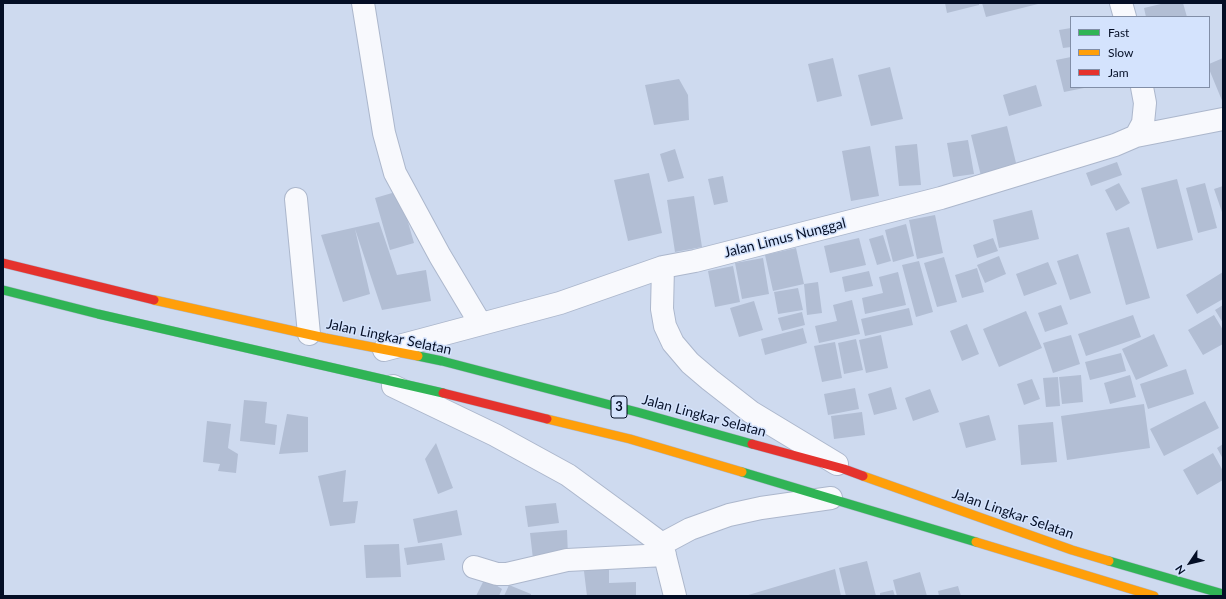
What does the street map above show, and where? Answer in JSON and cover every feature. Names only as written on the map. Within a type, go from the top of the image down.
[{"type":"main road","name":"Jalan Lingkar Selatan","points":[[3,263],[112,290],[442,362],[629,410],[844,469],[1072,550],[1223,594]]},
{"type":"main road","name":"3","points":[[3,290],[98,314],[374,376],[630,439],[1154,596]]},
{"type":"street","points":[[363,3],[384,133],[396,173],[440,256],[480,323]]},
{"type":"street","points":[[1121,3],[1125,16]]},
{"type":"street","points":[[1136,136],[1143,123],[1145,103],[1142,88]]},
{"type":"street","name":"Jalan Limus Nunggal","points":[[384,350],[480,323],[560,303],[663,267],[702,259],[941,198],[1115,146],[1136,136],[1223,119]]},
{"type":"street","points":[[296,199],[309,334]]},
{"type":"street","points":[[663,267],[662,309],[665,326],[673,343],[690,363],[751,412],[844,469]]},
{"type":"street","points":[[374,376],[495,435],[568,476],[635,524],[663,550],[675,596]]},
{"type":"street","points":[[474,567],[497,574],[507,574],[567,560],[663,550],[690,529],[729,515],[761,508],[831,498]]},
{"type":"building","points":[[945,3],[979,3],[979,5],[947,13]]},
{"type":"building","points":[[982,3],[1038,3],[1038,4],[986,17]]},
{"type":"building","points":[[1165,3],[1183,3],[1187,16],[1146,16],[1144,8]]},
{"type":"building","points":[[1070,28],[1070,47],[1063,48],[1059,30]]},
{"type":"building","points":[[1070,57],[1070,88],[1084,88],[1064,92],[1056,60]]},
{"type":"building","points":[[833,58],[842,96],[817,102],[808,64]]},
{"type":"building","points":[[1223,58],[1223,103],[1210,71],[1210,64]]},
{"type":"building","points":[[890,67],[903,119],[871,126],[858,75]]},
{"type":"building","points":[[679,79],[688,95],[689,120],[654,125],[645,85]]},
{"type":"building","points":[[1036,85],[1042,106],[1009,116],[1003,95]]},
{"type":"building","points":[[1007,126],[1017,167],[981,176],[971,135]]},
{"type":"building","points":[[968,140],[974,174],[953,177],[947,143]]},
{"type":"building","points":[[917,144],[921,185],[899,186],[895,146]]},
{"type":"building","points":[[870,146],[879,196],[851,201],[842,151]]},
{"type":"building","points":[[675,149],[684,178],[668,182],[660,154]]},
{"type":"building","points":[[1117,162],[1122,175],[1091,186],[1086,173]]},
{"type":"building","points":[[649,173],[662,233],[628,241],[614,180]]},
{"type":"building","points":[[723,176],[728,202],[714,205],[708,179]]},
{"type":"building","points":[[1177,179],[1193,240],[1157,249],[1141,188]]},
{"type":"building","points":[[1119,183],[1130,203],[1116,211],[1105,190]]},
{"type":"building","points":[[1205,183],[1217,228],[1198,233],[1186,188]]},
{"type":"building","points":[[1223,186],[1223,215],[1214,189]]},
{"type":"building","points":[[399,191],[414,243],[390,250],[375,198]]},
{"type":"building","points":[[694,196],[702,247],[675,252],[667,200]]},
{"type":"building","points":[[1032,210],[1039,239],[999,248],[993,220]]},
{"type":"building","points":[[935,215],[943,253],[917,259],[909,220]]},
{"type":"building","points":[[379,222],[397,275],[426,270],[431,301],[382,310],[355,229],[370,294],[343,302],[321,235]]},
{"type":"building","points":[[906,224],[914,256],[893,262],[885,230]]},
{"type":"building","points":[[1129,227],[1150,298],[1126,305],[1106,233]]},
{"type":"building","points":[[883,235],[891,261],[877,265],[869,239]]},
{"type":"building","points":[[859,238],[866,265],[830,273],[824,246]]},
{"type":"building","points":[[993,238],[998,251],[977,258],[973,245]]},
{"type":"building","points":[[796,248],[804,284],[773,291],[765,255]]},
{"type":"building","points":[[1078,254],[1091,293],[1070,300],[1057,261]]},
{"type":"building","points":[[999,256],[1006,274],[985,283],[977,265]]},
{"type":"building","points":[[944,257],[957,302],[937,307],[924,263]]},
{"type":"building","points":[[763,258],[769,294],[742,299],[735,263]]},
{"type":"building","points":[[919,261],[933,312],[916,317],[902,265]]},
{"type":"building","points":[[1048,262],[1057,284],[1024,296],[1016,274]]},
{"type":"building","points":[[733,266],[740,302],[715,307],[708,271]]},
{"type":"building","points":[[977,268],[984,292],[962,298],[955,275]]},
{"type":"building","points":[[869,271],[873,286],[845,292],[842,277]]},
{"type":"building","points":[[898,272],[906,305],[865,314],[862,298],[883,293],[879,277]]},
{"type":"building","points":[[1223,272],[1223,299],[1197,314],[1186,295]]},
{"type":"building","points":[[818,282],[822,313],[807,315],[804,284]]},
{"type":"building","points":[[798,288],[803,310],[778,314],[774,292]]},
{"type":"building","points":[[852,300],[860,334],[819,343],[815,326],[837,321],[833,305]]},
{"type":"building","points":[[754,301],[763,330],[739,337],[730,308]]},
{"type":"building","points":[[1061,305],[1068,324],[1045,332],[1038,313]]},
{"type":"building","points":[[1223,305],[1223,323],[1215,310]]},
{"type":"building","points":[[909,308],[913,325],[865,336],[861,319]]},
{"type":"building","points":[[1026,311],[1042,348],[999,367],[983,329]]},
{"type":"building","points":[[802,312],[805,325],[782,331],[778,318]]},
{"type":"building","points":[[1133,315],[1141,337],[1086,356],[1078,334]]},
{"type":"building","points":[[1214,315],[1223,330],[1223,344],[1203,355],[1188,330]]},
{"type":"building","points":[[967,324],[979,354],[962,361],[950,331]]},
{"type":"building","points":[[803,328],[807,343],[765,355],[761,339]]},
{"type":"building","points":[[1154,334],[1168,366],[1136,380],[1122,349]]},
{"type":"building","points":[[881,335],[888,368],[866,373],[859,340]]},
{"type":"building","points":[[1071,335],[1080,364],[1053,373],[1043,343]]},
{"type":"building","points":[[856,339],[863,370],[844,374],[838,343]]},
{"type":"building","points":[[835,342],[842,378],[822,382],[814,346]]},
{"type":"building","points":[[1121,353],[1126,371],[1090,380],[1085,362]]},
{"type":"building","points":[[1186,369],[1194,394],[1148,409],[1140,384]]},
{"type":"building","points":[[1081,375],[1083,402],[1062,404],[1059,377]]},
{"type":"building","points":[[1130,375],[1136,397],[1110,404],[1104,383]]},
{"type":"building","points":[[1058,377],[1060,406],[1046,407],[1043,378]]},
{"type":"building","points":[[1032,379],[1040,399],[1024,405],[1017,384]]},
{"type":"building","points":[[891,387],[897,409],[874,415],[868,394]]},
{"type":"building","points":[[855,388],[859,409],[828,415],[824,394]]},
{"type":"building","points":[[930,389],[939,412],[913,421],[905,398]]},
{"type":"building","points":[[244,400],[267,402],[265,423],[277,425],[275,445],[240,441]]},
{"type":"building","points":[[1205,401],[1219,428],[1164,456],[1150,429]]},
{"type":"building","points":[[1144,404],[1150,448],[1067,460],[1061,416]]},
{"type":"building","points":[[862,412],[865,435],[834,439],[831,416]]},
{"type":"building","points":[[287,414],[308,417],[308,452],[279,454]]},
{"type":"building","points":[[989,415],[996,440],[966,448],[959,423]]},
{"type":"building","points":[[207,421],[231,424],[228,448],[238,454],[236,473],[218,471],[220,464],[203,462]]},
{"type":"building","points":[[1053,422],[1057,462],[1021,465],[1018,425]]},
{"type":"building","points":[[436,443],[453,488],[438,494],[425,459]]},
{"type":"building","points":[[1223,444],[1223,459],[1217,448]]},
{"type":"building","points":[[1213,453],[1223,471],[1223,480],[1197,495],[1183,470]]},
{"type":"building","points":[[346,470],[343,502],[358,501],[355,523],[330,526],[318,476]]},
{"type":"building","points":[[556,503],[559,523],[528,527],[525,506]]},
{"type":"building","points":[[457,510],[462,535],[418,543],[413,519]]},
{"type":"building","points":[[567,530],[568,557],[533,559],[530,533]]},
{"type":"building","points":[[442,543],[445,560],[407,565],[404,548]]},
{"type":"building","points":[[399,544],[401,577],[366,578],[364,545]]},
{"type":"building","points":[[867,561],[876,596],[846,596],[839,568]]},
{"type":"building","points":[[583,563],[609,563],[609,583],[636,582],[636,596],[587,596]]},
{"type":"building","points":[[835,569],[841,596],[745,596]]},
{"type":"building","points":[[920,572],[927,596],[897,596],[893,580]]},
{"type":"building","points":[[485,578],[502,589],[499,596],[476,596]]},
{"type":"building","points":[[509,585],[531,594],[531,596],[504,596]]},
{"type":"building","points":[[958,586],[961,596],[939,596],[938,591]]},
{"type":"building","points":[[893,590],[895,596],[880,596],[880,593]]},
{"type":"traffic: fast","points":[[3,290],[98,314],[443,393]]},
{"type":"traffic: fast","points":[[418,356],[637,412],[752,444]]},
{"type":"traffic: fast","points":[[742,472],[976,542]]},
{"type":"traffic: fast","points":[[1109,561],[1223,594]]},
{"type":"traffic: slow","points":[[154,300],[325,338],[418,356]]},
{"type":"traffic: slow","points":[[547,419],[630,439],[742,472]]},
{"type":"traffic: slow","points":[[863,476],[1072,550],[1109,561]]},
{"type":"traffic: slow","points":[[976,542],[1154,596]]},
{"type":"traffic: jam","points":[[3,263],[154,300]]},
{"type":"traffic: jam","points":[[443,393],[547,419]]},
{"type":"traffic: jam","points":[[752,444],[844,469],[863,476]]}]
